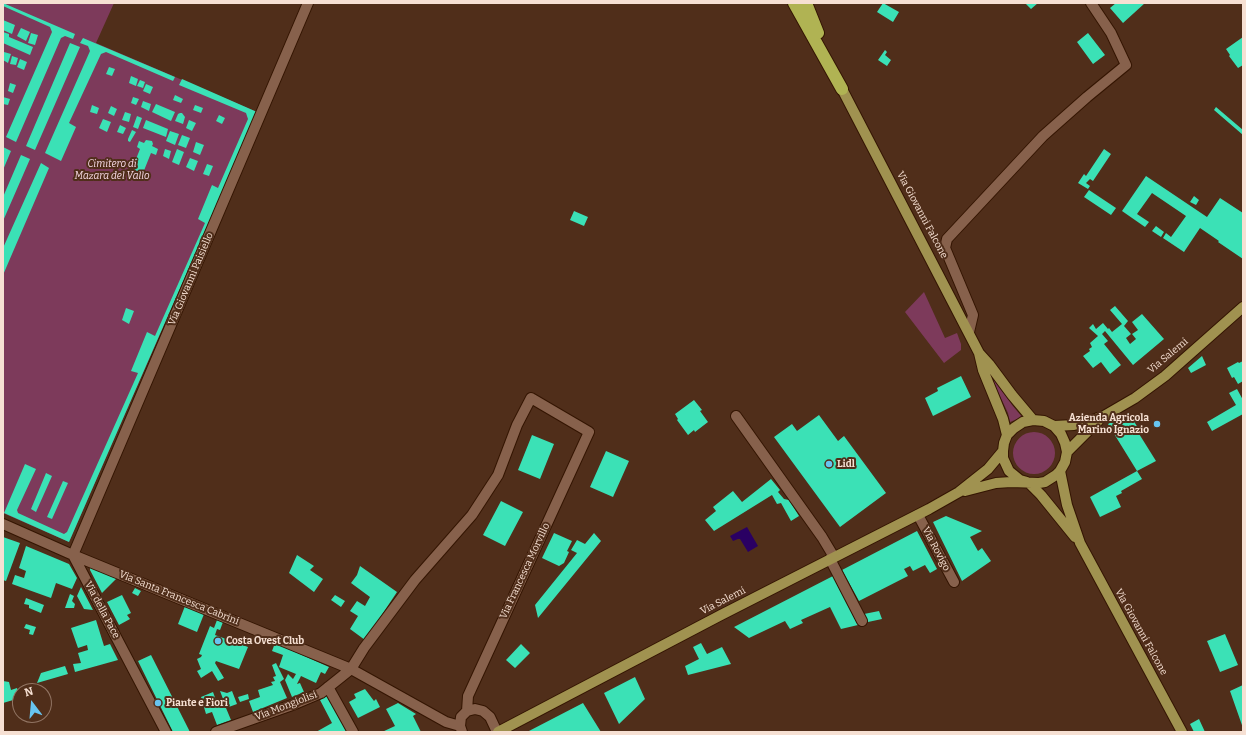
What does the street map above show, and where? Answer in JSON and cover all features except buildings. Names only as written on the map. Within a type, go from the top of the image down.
[{"type":"highway","points":[[794,3],[842,89]]},
{"type":"highway","points":[[800,3],[842,89]]},
{"type":"highway","points":[[806,3],[842,89]]},
{"type":"main road","name":"Via Giovanni Falcone","points":[[842,89],[979,353]]},
{"type":"main road","name":"Via Salemi","points":[[1104,416],[1135,398],[1165,376],[1243,307]]},
{"type":"main road","points":[[979,353],[1033,420]]},
{"type":"main road","points":[[979,353],[983,370],[1000,412],[1007,436]]},
{"type":"main road","points":[[1054,426],[1074,425],[1104,416]]},
{"type":"main road","points":[[1067,452],[1104,416]]},
{"type":"main road","points":[[959,492],[996,482],[1028,482],[1039,483],[1045,482],[1056,475],[1065,462],[1067,452],[1061,434],[1054,426],[1044,421],[1033,420],[1023,422],[1014,428],[1007,436],[1004,443],[1003,458],[1009,471],[1020,480],[1028,482],[1041,495],[1080,543]]},
{"type":"main road","points":[[959,492],[988,469],[1003,451]]},
{"type":"main road","points":[[1060,471],[1067,506],[1080,543]]},
{"type":"main road","name":"Via Salemi","points":[[498,732],[832,558],[918,515],[959,492]]},
{"type":"main road","name":"Via Giovanni Falcone","points":[[1080,543],[1182,732]]},
{"type":"street","name":"Via Giovanni Paisiello","points":[[73,555],[308,3]]},
{"type":"street","points":[[969,332],[973,315],[945,248],[946,239],[1043,136],[1126,65],[1110,33],[1091,3]]},
{"type":"street","name":"Via Francesca Morvillo","points":[[351,669],[364,648],[415,580],[472,515],[498,475],[517,425],[531,398],[589,432],[468,696],[467,711],[461,717],[461,729]]},
{"type":"street","points":[[736,416],[792,497],[822,537],[862,622]]},
{"type":"street","name":"Via Rovigo","points":[[918,515],[954,582]]},
{"type":"street","points":[[3,524],[73,555]]},
{"type":"street","name":"Via Santa Francesca Cabrini","points":[[73,555],[351,669],[461,729]]},
{"type":"street","name":"Via della Pace","points":[[73,555],[166,732]]},
{"type":"street","name":"Via Mongiolisi","points":[[216,732],[295,704],[321,693],[351,669]]},
{"type":"street","points":[[328,687],[353,732]]},
{"type":"street","points":[[467,711],[475,709],[483,711],[490,718],[498,732]]},
{"type":"green space","name":"Cimitero di Mazara del Vallo","points":[[3,3],[114,3],[96,43],[257,112],[69,542],[3,513]]},
{"type":"green space","points":[[924,292],[945,338],[957,333],[961,344],[961,350],[944,363],[905,312]]},
{"type":"green space","points":[[989,373],[1022,417],[1010,422],[1008,413]]},
{"type":"green space","points":[[1034,432],[1049,438],[1055,453],[1049,468],[1034,474],[1019,468],[1013,453],[1019,438]]},
{"type":"shaded area","points":[[747,527],[758,546],[748,552],[740,539],[733,541],[730,536]]},
{"type":"place","name":"Azienda Agricola Marino Ignazio","points":[[1157,424]]},
{"type":"place","name":"Lidl","points":[[829,464]]},
{"type":"place","name":"Costa Ovest Club","points":[[218,641]]},
{"type":"place","name":"Piante e Fiori","points":[[158,703]]}]
